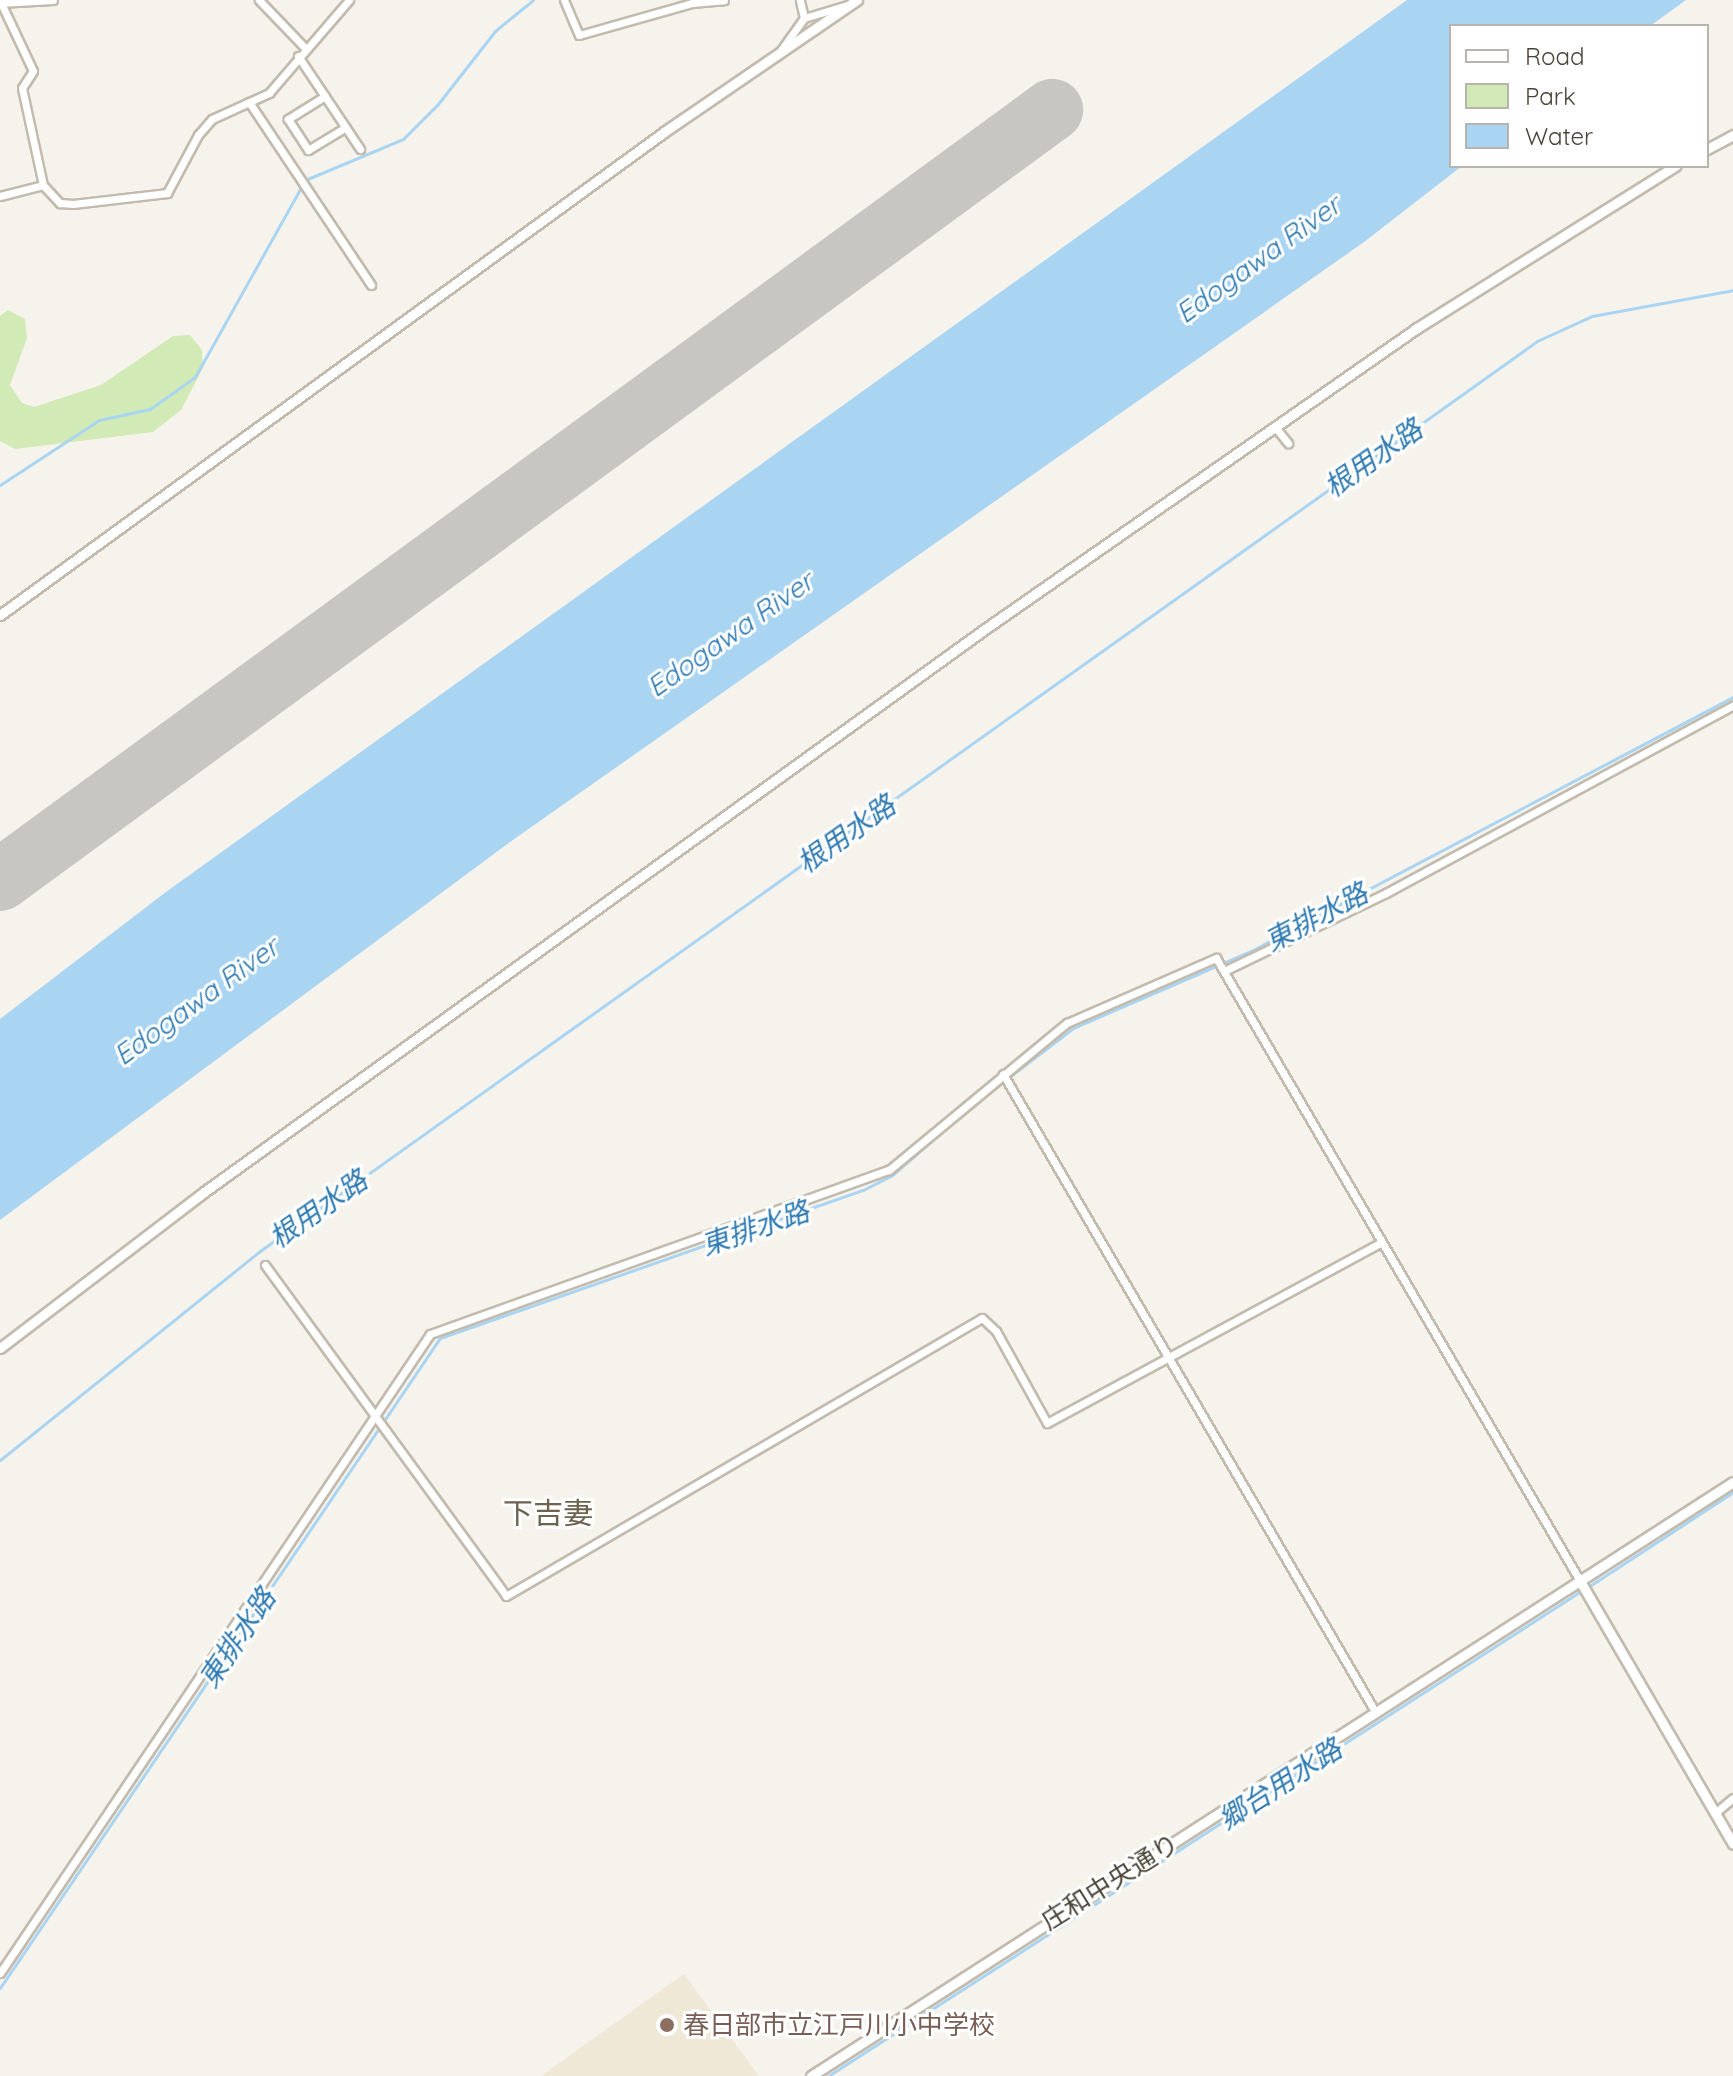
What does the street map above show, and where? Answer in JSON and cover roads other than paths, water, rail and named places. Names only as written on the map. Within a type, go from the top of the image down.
[{"type":"street","points":[[53,0],[0,3],[33,71],[22,88],[43,185],[60,203],[167,193],[198,135],[212,119],[269,93],[304,47],[349,0]]},
{"type":"street","points":[[259,0],[304,47]]},
{"type":"street","points":[[564,0],[579,35],[692,3],[724,0]]},
{"type":"street","points":[[800,0],[804,18]]},
{"type":"street","points":[[779,53],[804,18],[853,2]]},
{"type":"street","points":[[0,615],[853,2]]},
{"type":"street","points":[[298,56],[360,149]]},
{"type":"street","points":[[325,96],[288,119],[308,150],[346,127]]},
{"type":"street","points":[[249,102],[371,285]]},
{"type":"street","points":[[1709,148],[1733,135]]},
{"type":"street","points":[[0,1348],[204,1192],[1275,427],[1532,253],[1672,168]]},
{"type":"street","points":[[0,196],[43,185]]},
{"type":"street","points":[[1275,427],[1288,443]]},
{"type":"street","points":[[0,1973],[430,1334],[889,1170],[1077,1016],[1222,967],[1386,893],[1733,705]]},
{"type":"street","points":[[1222,967],[1380,1243],[1733,1844]]},
{"type":"street","points":[[1003,1074],[1376,1713]]},
{"type":"street","points":[[265,1265],[506,1596],[982,1318],[996,1331],[1047,1423],[1380,1243]]},
{"type":"street","name":"庄和中央通り","points":[[811,2076],[1733,1482]]},
{"type":"street","points":[[1715,1813],[1733,1798]]},
{"type":"water","name":"Edogawa River","points":[[1407,0],[1686,0],[1653,24],[1449,24],[1449,168],[1459,168],[1364,242],[510,842],[0,1220],[0,1019],[166,892]]},
{"type":"waterway","points":[[0,485],[99,420],[150,409],[195,377],[305,180],[403,139],[438,104],[495,31],[533,0]]},
{"type":"waterway","name":"根用水路","points":[[0,1460],[260,1251],[1537,341],[1592,316],[1733,290]]},
{"type":"waterway","name":"東排水路","points":[[978,1101],[1073,1028],[1251,951],[1733,697]]},
{"type":"waterway","name":"東排水路","points":[[0,1988],[440,1338],[863,1190],[891,1176],[954,1121]]},
{"type":"waterway","name":"郷台用水路","points":[[1588,1587],[1733,1492]]},
{"type":"waterway","name":"郷台用水路","points":[[828,2076],[1581,1591]]},
{"type":"place","name":"春日部市立江戸川小中学校","points":[[667,2025]]},
{"type":"district","name":"下吉妻","points":[[548,1513]]}]
